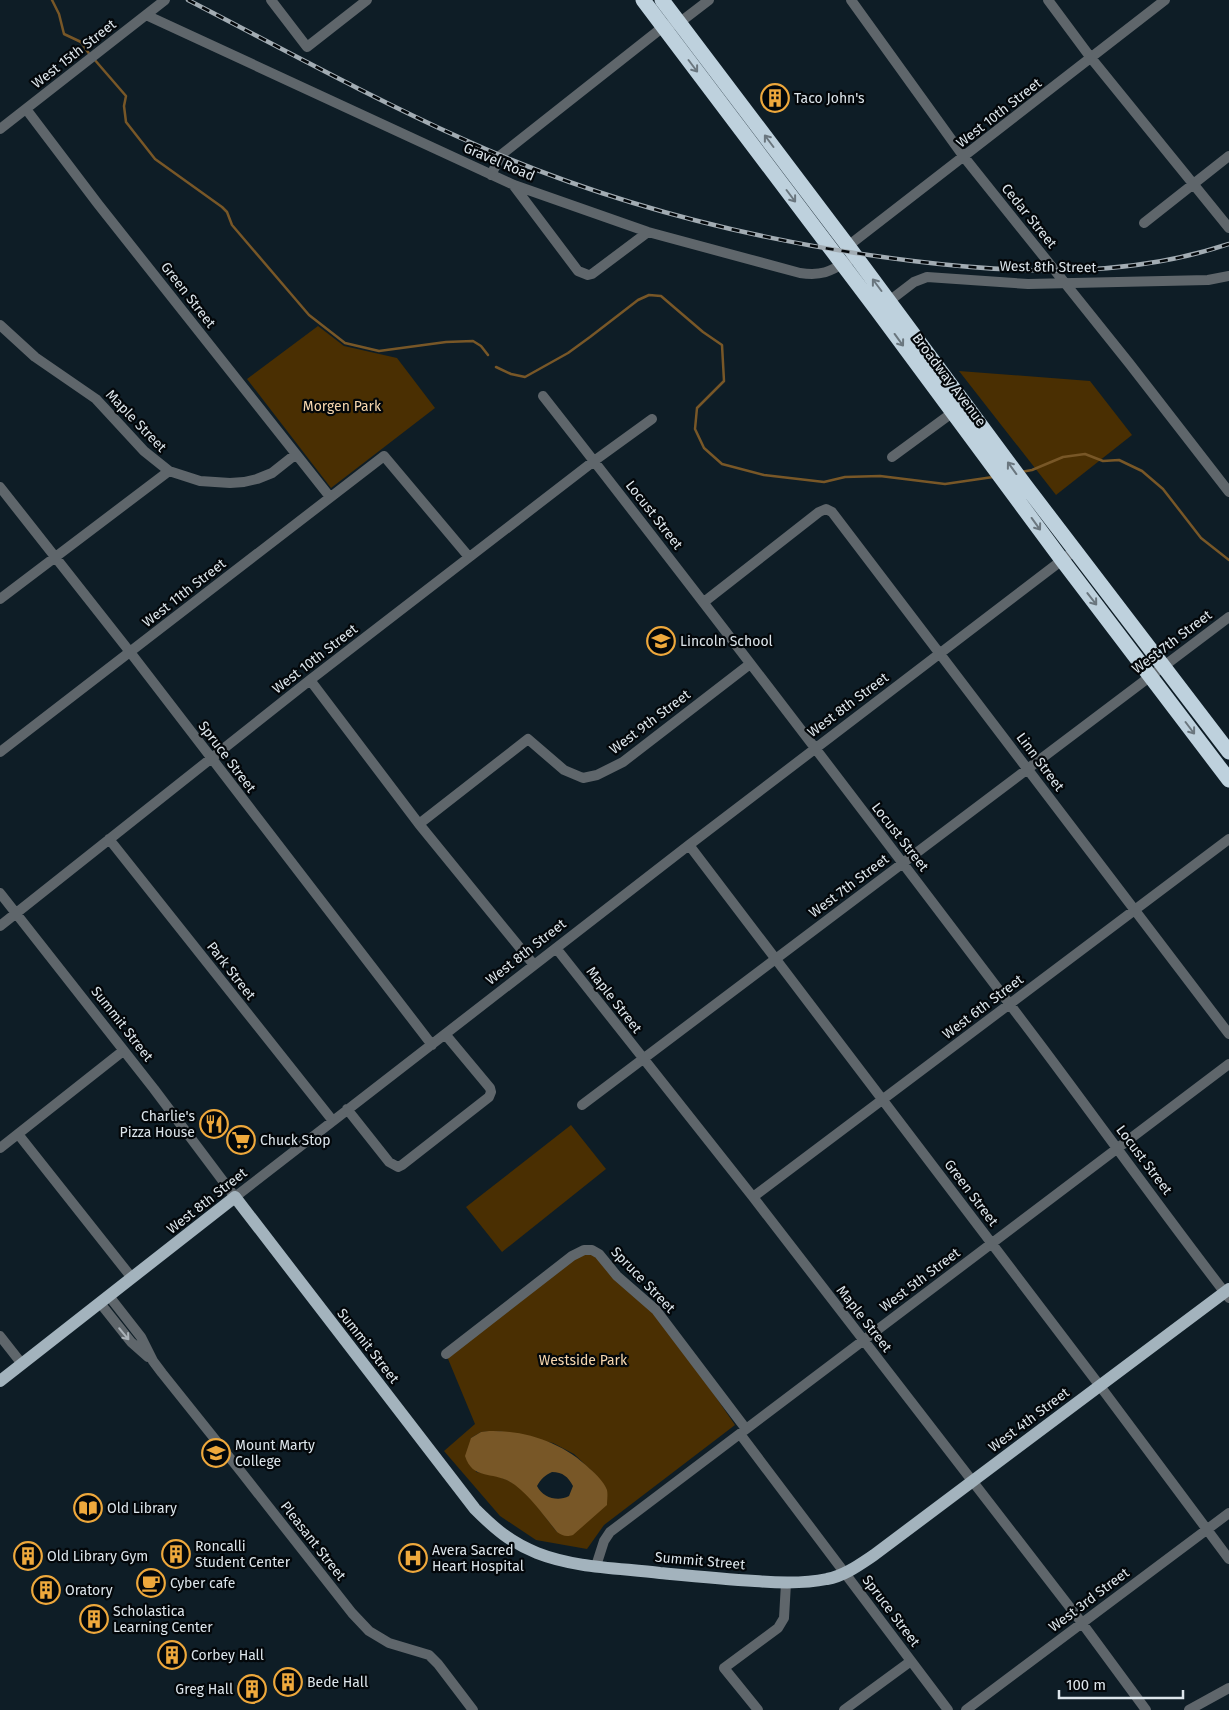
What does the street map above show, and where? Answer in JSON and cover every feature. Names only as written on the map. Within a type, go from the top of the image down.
[{"type":"highway","name":"Broadway Avenue","points":[[643,0],[849,256]]},
{"type":"highway","name":"Broadway Avenue","points":[[662,0],[959,408],[1000,451],[1074,551],[1229,752]]},
{"type":"highway","name":"Broadway Avenue","points":[[959,408],[985,455],[1229,780]]},
{"type":"main road","name":"West 8th Street","points":[[0,1381],[235,1197]]},
{"type":"main road","name":"Summit Street","points":[[235,1197],[475,1510],[501,1535],[536,1553],[568,1562],[596,1566],[699,1577],[786,1583],[828,1579],[846,1573]]},
{"type":"main road","name":"West 4th Street","points":[[846,1573],[874,1555],[1228,1293]]},
{"type":"street","name":"West 15th Street","points":[[0,129],[165,0]]},
{"type":"street","points":[[271,0],[307,47],[367,0]]},
{"type":"street","points":[[490,175],[501,155],[664,27],[680,23],[708,0]]},
{"type":"street","name":"Cedar Street","points":[[851,0],[964,157],[1229,492]]},
{"type":"street","points":[[1048,0],[1091,58],[1229,228]]},
{"type":"street","name":"West 10th Street","points":[[849,256],[964,157],[1165,0]]},
{"type":"street","name":"Gravel Road","points":[[146,15],[514,186],[648,232],[800,273],[823,274],[849,256]]},
{"type":"street","name":"Green Street","points":[[26,109],[98,204],[330,497]]},
{"type":"street","points":[[1144,223],[1229,156]]},
{"type":"street","points":[[514,186],[582,274],[592,274],[648,232]]},
{"type":"street","name":"West 8th Street","points":[[883,306],[914,282],[927,277],[1028,284],[1065,284],[1208,280],[1229,276]]},
{"type":"street","name":"Maple Street","points":[[0,325],[35,357],[96,398],[144,451],[169,471],[200,481],[244,482],[272,473],[296,454]]},
{"type":"street","name":"Locust Street","points":[[544,396],[704,602],[1228,1293]]},
{"type":"street","points":[[892,457],[959,408]]},
{"type":"street","name":"West 10th Street","points":[[0,926],[310,680],[594,460],[652,419]]},
{"type":"street","name":"West 11th Street","points":[[0,752],[384,456],[469,557]]},
{"type":"street","points":[[0,600],[169,471]]},
{"type":"street","name":"Spruce Street","points":[[0,487],[56,556],[432,1045]]},
{"type":"street","name":"Linn Street","points":[[704,602],[818,512],[826,509],[832,512],[1229,1034]]},
{"type":"street","name":"West 8th Street","points":[[235,1197],[688,845],[1074,551]]},
{"type":"street","name":"West 7th Street","points":[[582,1105],[1229,617]]},
{"type":"street","name":"West 9th Street","points":[[419,824],[528,739],[564,770],[583,778],[597,775],[624,762],[750,664]]},
{"type":"street","points":[[310,680],[419,824],[534,965]]},
{"type":"street","name":"Park Street","points":[[109,839],[333,1121]]},
{"type":"street","name":"West 6th Street","points":[[753,1197],[1229,839]]},
{"type":"street","name":"Green Street","points":[[688,845],[992,1243],[1229,1559]]},
{"type":"street","name":"Summit Street","points":[[0,893],[235,1197]]},
{"type":"street","name":"Maple Street","points":[[556,948],[753,1197],[1082,1623],[1146,1710]]},
{"type":"street","points":[[347,1110],[389,1162],[398,1167],[489,1097],[490,1088],[445,1034]]},
{"type":"street","points":[[0,1148],[123,1051]]},
{"type":"street","name":"West 5th Street","points":[[596,1566],[604,1541],[610,1532],[1229,1064]]},
{"type":"street","points":[[18,1134],[132,1278]]},
{"type":"street","name":"Spruce Street","points":[[446,1354],[572,1256],[584,1250],[592,1250],[599,1254],[617,1276],[656,1310],[846,1573],[948,1710]]},
{"type":"street","name":"Pleasant Street","points":[[105,1299],[141,1337],[153,1361],[368,1631],[389,1643],[429,1655],[473,1710]]},
{"type":"street","points":[[0,1336],[22,1364]]},
{"type":"street","name":"West 3rd Street","points":[[966,1710],[1229,1512]]},
{"type":"street","points":[[758,1710],[724,1668],[778,1628],[784,1618],[786,1583]]},
{"type":"street","points":[[844,1710],[911,1661]]},
{"type":"street","points":[[1189,1710],[1229,1688]]},
{"type":"green space","name":"Morgen Park","points":[[318,326],[344,346],[397,358],[435,408],[331,488],[247,379]]},
{"type":"green space","points":[[959,371],[1090,381],[1132,435],[1056,495]]},
{"type":"green space","points":[[571,1125],[606,1169],[502,1252],[466,1207]]},
{"type":"green space","name":"Westside Park","points":[[584,1250],[599,1254],[656,1310],[735,1425],[604,1525],[587,1549],[536,1540],[500,1516],[444,1451],[475,1424],[446,1354]],"holes":[[[499,1431],[553,1443],[574,1454],[597,1476],[557,1532],[524,1491],[503,1478],[476,1472],[471,1438],[481,1432]]]},
{"type":"shaded area","points":[[503,1431],[517,1433],[556,1445],[580,1460],[602,1481],[607,1490],[607,1505],[573,1535],[566,1536],[557,1532],[532,1501],[515,1485],[500,1478],[479,1473],[469,1464],[465,1456],[471,1438],[481,1432]],"holes":[[[552,1472],[559,1473],[569,1480],[573,1486],[569,1496],[560,1499],[551,1498],[537,1486],[545,1476]]]},
{"type":"waterway","points":[[52,0],[59,14],[64,34],[81,42],[90,55]]},
{"type":"waterway","points":[[94,59],[126,96],[124,106],[126,122],[155,159],[222,207],[227,212],[232,225],[309,315],[345,343],[379,351],[446,342],[473,341],[481,346],[488,355]]},
{"type":"waterway","points":[[496,367],[511,374],[525,377],[568,353],[638,300],[649,295],[661,296],[703,332],[722,345],[724,381],[697,408],[695,429],[704,448],[722,464],[764,475],[824,482],[845,477],[880,476],[945,484],[993,477]]},
{"type":"waterway","points":[[1021,472],[1032,470],[1063,457],[1085,454],[1103,461],[1119,460],[1142,471],[1163,489],[1201,538],[1229,560]]},
{"type":"railway","points":[[188,0],[394,106],[517,162],[627,201],[740,231],[855,253],[992,269],[1072,270],[1112,268],[1151,263],[1229,244]]},
{"type":"place","name":"Taco John's","points":[[775,98]]},
{"type":"place","name":"Lincoln School","points":[[661,641]]},
{"type":"place","name":"Charlie's Pizza House","points":[[214,1124]]},
{"type":"place","name":"Chuck Stop","points":[[241,1140]]},
{"type":"place","name":"Mount Marty College","points":[[216,1453]]},
{"type":"place","name":"Old Library","points":[[88,1508]]},
{"type":"place","name":"Roncalli Student Center","points":[[176,1554]]},
{"type":"place","name":"Old Library Gym","points":[[28,1556]]},
{"type":"place","name":"Avera Sacred Heart Hospital","points":[[413,1558]]},
{"type":"place","name":"Cyber cafe","points":[[151,1583]]},
{"type":"place","name":"Oratory","points":[[46,1590]]},
{"type":"place","name":"Scholastica Learning Center","points":[[94,1619]]},
{"type":"place","name":"Corbey Hall","points":[[172,1655]]},
{"type":"place","name":"Bede Hall","points":[[288,1682]]},
{"type":"place","name":"Greg Hall","points":[[252,1689]]}]
